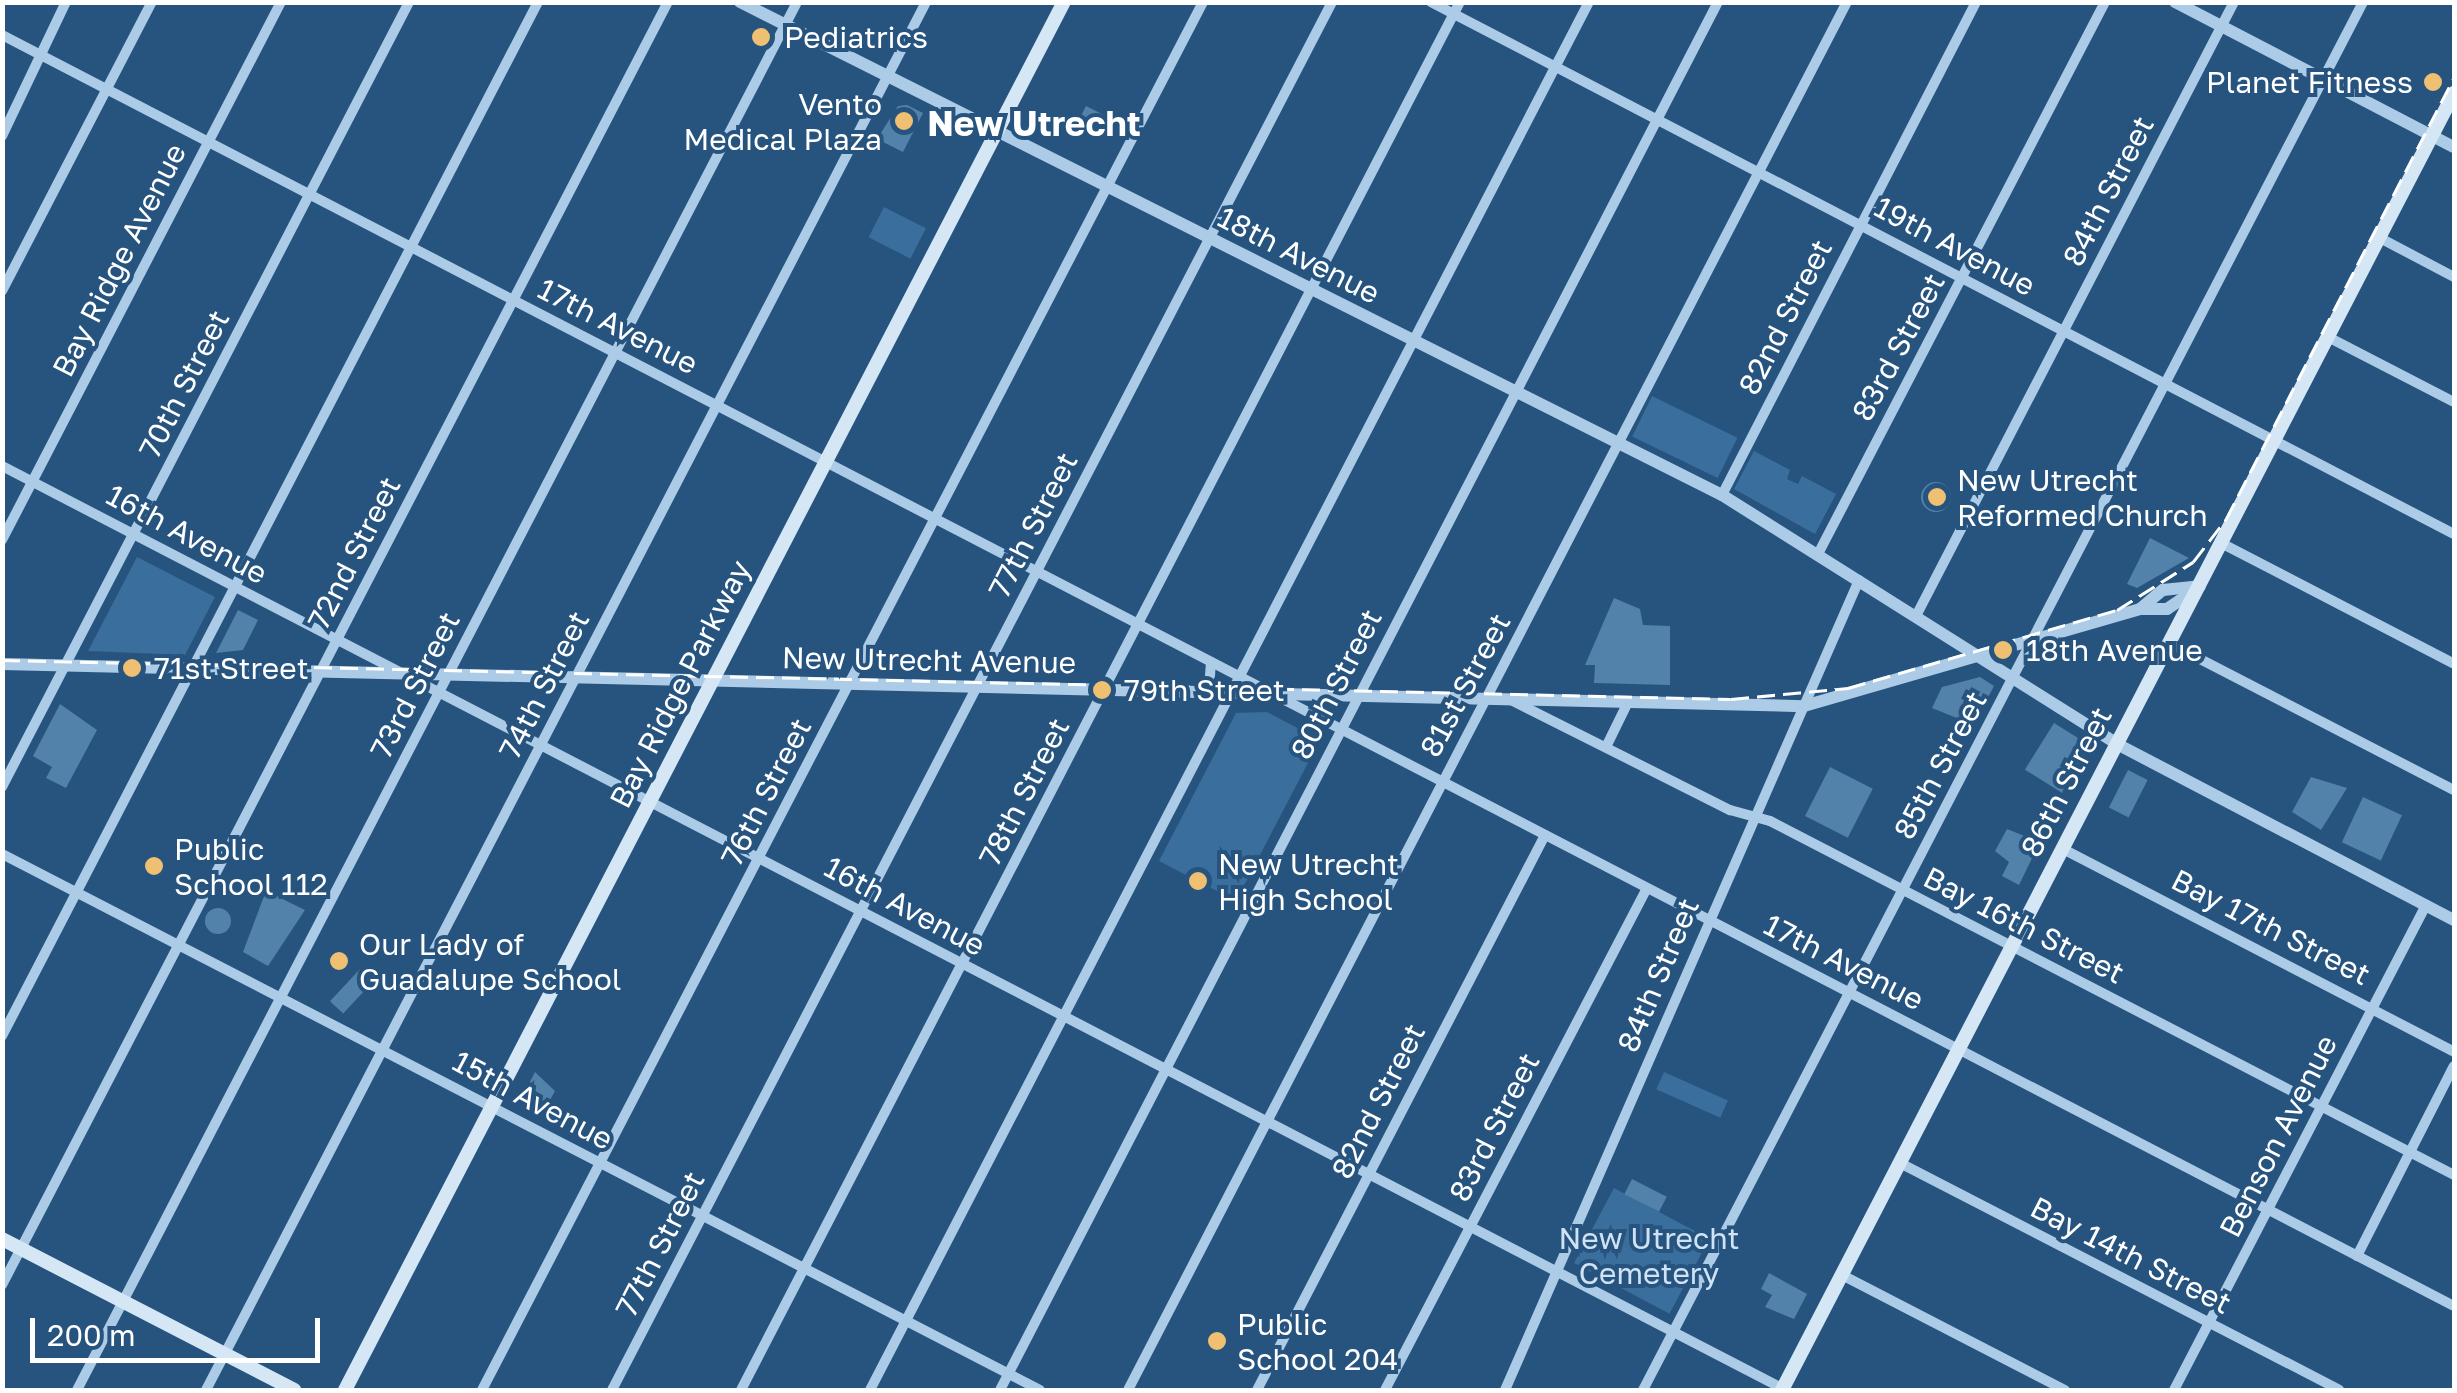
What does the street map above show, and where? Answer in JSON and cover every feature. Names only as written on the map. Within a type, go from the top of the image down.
[{"type":"main road","name":"Bay Ridge Parkway","points":[[345,1390],[1064,2]]},
{"type":"main road","name":"86th Street","points":[[1784,1390],[2454,94]]},
{"type":"main road","points":[[2,1240],[294,1390]]},
{"type":"street","points":[[2,136],[66,2]]},
{"type":"street","points":[[2,291],[152,2]]},
{"type":"street","name":"Bay Ridge Avenue","points":[[2,540],[280,2]]},
{"type":"street","name":"70th Street","points":[[2,787],[409,2]]},
{"type":"street","points":[[2,1036],[538,2]]},
{"type":"street","name":"72nd Street","points":[[2,1286],[668,2]]},
{"type":"street","name":"18th Avenue","points":[[740,2],[1722,495],[2117,744],[2454,920]]},
{"type":"street","name":"73rd Street","points":[[77,1390],[797,2]]},
{"type":"street","name":"74th Street","points":[[206,1390],[926,2]]},
{"type":"street","name":"76th Street","points":[[482,1390],[1203,2]]},
{"type":"street","name":"77th Street","points":[[612,1390],[1332,2]]},
{"type":"street","name":"19th Avenue","points":[[1432,2],[2454,534]]},
{"type":"street","name":"78th Street","points":[[741,1390],[1460,2]]},
{"type":"street","points":[[870,1390],[1590,2]]},
{"type":"street","name":"80th Street","points":[[1000,1390],[1718,2]]},
{"type":"street","name":"81st Street","points":[[1128,1390],[1847,2]]},
{"type":"street","name":"82nd Street","points":[[1722,495],[1976,2]]},
{"type":"street","name":"83rd Street","points":[[1818,554],[2105,2]]},
{"type":"street","points":[[2174,2],[2454,147]]},
{"type":"street","name":"84th Street","points":[[1916,616],[2234,2]]},
{"type":"street","name":"85th Street","points":[[1644,1390],[2363,2]]},
{"type":"street","name":"17th Avenue","points":[[2,36],[2454,1306]]},
{"type":"street","points":[[2380,238],[2454,277]]},
{"type":"street","points":[[2328,337],[2454,402]]},
{"type":"street","name":"16th Avenue","points":[[2,466],[1784,1390]]},
{"type":"street","points":[[2221,543],[2454,664]]},
{"type":"street","name":"84th Street","points":[[1505,1390],[1859,580]]},
{"type":"street","name":"New Utrecht Avenue","points":[[2,664],[1804,706],[2140,610],[2180,583],[2200,586]]},
{"type":"street","points":[[2170,643],[2454,790]]},
{"type":"street","points":[[1208,690],[1211,662]]},
{"type":"street","name":"Bay 16th Street","points":[[1513,701],[1902,890],[2454,1175]]},
{"type":"street","points":[[1606,747],[1628,702]]},
{"type":"street","name":"82nd Street","points":[[1257,1390],[1545,835]]},
{"type":"street","name":"Bay 17th Street","points":[[2063,849],[2454,1052]]},
{"type":"street","name":"15th Avenue","points":[[2,854],[1040,1390]]},
{"type":"street","name":"83rd Street","points":[[1385,1390],[1647,888]]},
{"type":"street","name":"Benson Avenue","points":[[2174,1390],[2426,905]]},
{"type":"street","points":[[2357,1256],[2454,1066]]},
{"type":"street","name":"Bay 14th Street","points":[[1900,1164],[2339,1390]]},
{"type":"street","points":[[1842,1275],[2065,1390]]},
{"type":"green space","points":[[884,207],[926,228],[910,259],[869,237]]},
{"type":"green space","points":[[1652,396],[1737,438],[1718,478],[1632,436]]},
{"type":"green space","points":[[1754,451],[1790,470],[1787,479],[1798,484],[1802,476],[1836,494],[1815,534],[1734,489]]},
{"type":"green space","points":[[137,557],[215,597],[185,655],[88,651]]},
{"type":"green space","points":[[1267,712],[1320,740],[1236,901],[1159,861],[1236,713]]},
{"type":"green space","points":[[1664,1072],[1728,1100],[1720,1118],[1656,1089]]},
{"type":"green space","name":"New Utrecht Cemetery","points":[[1614,1188],[1709,1239],[1669,1314],[1574,1263]]},
{"type":"building","name":"Vento Medical Plaza","points":[[907,105],[923,113],[903,152],[877,139],[898,106]]},
{"type":"building","points":[[1086,106],[1123,125],[1116,140],[1078,121]]},
{"type":"building","name":"New Utrecht Reformed Church","points":[[1936,482],[1947,486],[1951,497],[1947,508],[1936,512],[1925,508],[1921,497],[1925,486]]},
{"type":"building","points":[[2150,538],[2189,558],[2137,588],[2127,584]]},
{"type":"building","points":[[1614,598],[1640,609],[1643,625],[1670,626],[1670,685],[1594,683],[1595,665],[1585,665]]},
{"type":"building","points":[[238,610],[258,620],[243,650],[216,653]]},
{"type":"building","points":[[1980,677],[1994,686],[1974,725],[1932,708],[1942,687]]},
{"type":"building","points":[[60,704],[97,730],[66,788],[46,778],[52,767],[33,756]]},
{"type":"building","points":[[2054,723],[2091,746],[2062,793],[2025,770]]},
{"type":"building","points":[[1830,767],[1873,789],[1848,838],[1805,816]]},
{"type":"building","points":[[2128,770],[2148,780],[2129,817],[2109,807]]},
{"type":"building","points":[[2311,777],[2347,788],[2321,830],[2292,812]]},
{"type":"building","points":[[2363,797],[2402,815],[2381,860],[2342,842]]},
{"type":"building","points":[[2007,829],[2040,842],[2019,885],[2002,876],[2009,862],[1995,851]]},
{"type":"building","points":[[266,891],[305,910],[268,966],[243,952]]},
{"type":"building","points":[[218,908],[227,912],[231,921],[227,930],[218,934],[209,930],[205,921],[209,912]]},
{"type":"building","points":[[360,969],[373,981],[343,1013],[330,1001]]},
{"type":"building","points":[[535,1072],[555,1091],[543,1113],[520,1101]]},
{"type":"building","points":[[1632,1179],[1667,1197],[1659,1212],[1624,1194]]},
{"type":"building","points":[[1769,1273],[1807,1294],[1794,1319],[1765,1307],[1772,1295],[1761,1289]]},
{"type":"railway","points":[[2,660],[1731,699],[1848,688],[2117,610],[2193,562],[2226,519],[2454,78]]},
{"type":"place","name":"Pediatrics","points":[[761,37]]},
{"type":"place","name":"Planet Fitness","points":[[2433,82]]},
{"type":"place","name":"Vento Medical Plaza","points":[[904,121]]},
{"type":"place","name":"New Utrecht Reformed Church","points":[[1937,497]]},
{"type":"place","name":"18th Avenue","points":[[2003,650]]},
{"type":"place","name":"71st Street","points":[[132,668]]},
{"type":"place","name":"79th Street","points":[[1102,690]]},
{"type":"place","name":"Public School 112","points":[[154,866]]},
{"type":"place","name":"New Utrecht High School","points":[[1198,881]]},
{"type":"place","name":"Our Lady of Guadalupe School","points":[[339,961]]},
{"type":"place","name":"Public School 204","points":[[1217,1341]]},
{"type":"district","name":"New Utrecht","points":[[1034,123]]}]
